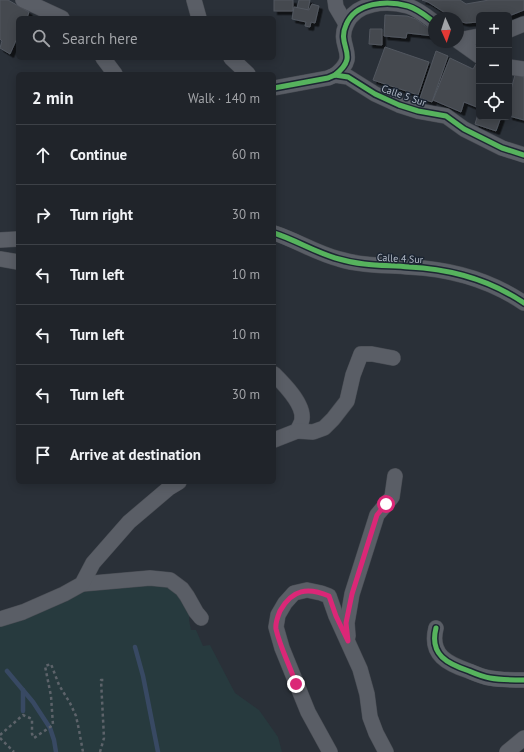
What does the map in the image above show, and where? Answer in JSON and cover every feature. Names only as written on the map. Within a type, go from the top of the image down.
[{"type":"street","points":[[23,0],[58,16]]},
{"type":"street","points":[[194,0],[198,16]]},
{"type":"street","points":[[336,0],[336,7],[346,24]]},
{"type":"street","points":[[276,88],[328,78],[344,69],[348,58],[344,38],[346,24],[355,13],[368,5],[393,2],[410,6],[428,18]]},
{"type":"street","points":[[512,29],[524,24]]},
{"type":"street","points":[[464,39],[476,37]]},
{"type":"street","points":[[464,45],[476,54]]},
{"type":"street","points":[[104,60],[114,72]]},
{"type":"street","points":[[233,60],[246,72]]},
{"type":"street","points":[[512,67],[524,68]]},
{"type":"street","name":"Calle 5 Sur","points":[[335,75],[348,78],[374,94],[399,105],[418,111],[446,116],[464,129],[502,148],[524,155]]},
{"type":"street","name":"Calle 4 Sur","points":[[276,234],[339,260],[373,265],[426,268],[461,274],[494,286],[524,303]]},
{"type":"street","points":[[0,240],[16,239]]},
{"type":"street","points":[[0,259],[16,262]]},
{"type":"street","points":[[276,439],[297,430],[313,432],[324,428],[333,420],[346,401],[353,375],[361,354],[372,354],[394,358]]},
{"type":"street","points":[[276,376],[295,397],[301,408],[302,419],[297,430]]},
{"type":"street","points":[[348,641],[346,623],[352,594],[377,515],[392,497],[395,476]]},
{"type":"street","points":[[82,584],[93,563],[129,522],[176,484]]},
{"type":"street","points":[[0,619],[22,612],[64,594],[82,584],[150,578],[170,580],[185,592],[200,618]]},
{"type":"street","points":[[330,752],[308,712],[296,684],[276,627],[278,615],[285,602],[294,593],[307,590],[329,596],[336,616],[360,669],[367,694],[370,717],[386,752]]},
{"type":"street","points":[[436,628],[434,636],[435,647],[441,657],[455,666],[488,678],[524,680]]},
{"type":"street","points":[[507,752],[524,738]]},
{"type":"path","points":[[0,735],[23,715],[32,719],[32,734],[34,738],[53,725],[51,696],[45,666],[50,664],[59,685],[76,716],[80,730],[83,752]]},
{"type":"path","points":[[100,752],[104,738],[101,680],[106,680]]},
{"type":"path","points":[[0,738],[14,752]]},
{"type":"green space","points":[[156,584],[175,588],[190,607],[189,620],[191,630],[196,630],[203,646],[210,645],[235,693],[259,710],[278,737],[282,752],[0,752],[0,623],[82,590]]},
{"type":"building","points":[[0,0],[8,0],[29,12],[28,16],[16,16],[16,40],[10,54],[0,48],[2,41],[0,39]]},
{"type":"building","points":[[274,0],[293,0],[293,11],[274,11]]},
{"type":"building","points":[[299,0],[310,0],[308,10],[297,8]]},
{"type":"building","points":[[422,0],[460,0],[466,4],[489,0],[524,0],[524,10],[512,15],[512,12],[476,12],[476,22],[466,23],[464,22],[464,12],[444,12]]},
{"type":"building","points":[[312,4],[319,6],[315,23],[311,22],[310,27],[305,26],[306,22],[292,19],[294,7],[309,10]]},
{"type":"building","points":[[385,15],[407,16],[416,19],[428,28],[428,35],[407,33],[406,38],[384,36]]},
{"type":"building","points":[[370,29],[382,29],[382,45],[369,44]]},
{"type":"building","points":[[385,47],[429,62],[418,95],[373,80]]},
{"type":"building","points":[[436,51],[448,56],[432,102],[420,98]]},
{"type":"building","points":[[450,58],[473,69],[476,64],[476,107],[464,102],[461,112],[433,100]]},
{"type":"building","points":[[515,75],[524,77],[524,120],[512,117],[512,86]]},
{"type":"building","points":[[476,120],[500,120],[496,131],[475,124]]},
{"type":"waterway","points":[[135,647],[143,676],[158,752]]},
{"type":"waterway","points":[[7,671],[33,702],[50,728],[56,752]]},
{"type":"waterway","points":[[23,690],[23,711]]},
{"type":"cycle path","points":[[335,75],[343,68],[346,62],[347,56],[344,33],[350,17],[357,11],[372,5],[391,3],[408,6],[428,18]]},
{"type":"cycle path","points":[[276,88],[328,78],[335,75],[348,77],[375,94],[399,105],[418,111],[446,116],[464,129],[502,148],[524,155]]},
{"type":"cycle path","points":[[276,234],[322,253],[356,263],[424,268],[469,277],[497,288],[524,303]]},
{"type":"cycle path","points":[[436,628],[435,645],[438,652],[447,661],[485,677],[503,680],[524,680]]},
{"type":"route","points":[[296,684],[282,648],[276,627],[278,615],[285,602],[294,593],[307,590],[321,593],[329,596],[336,616],[348,641],[346,623],[352,594],[372,535],[377,515],[386,504]]}]
